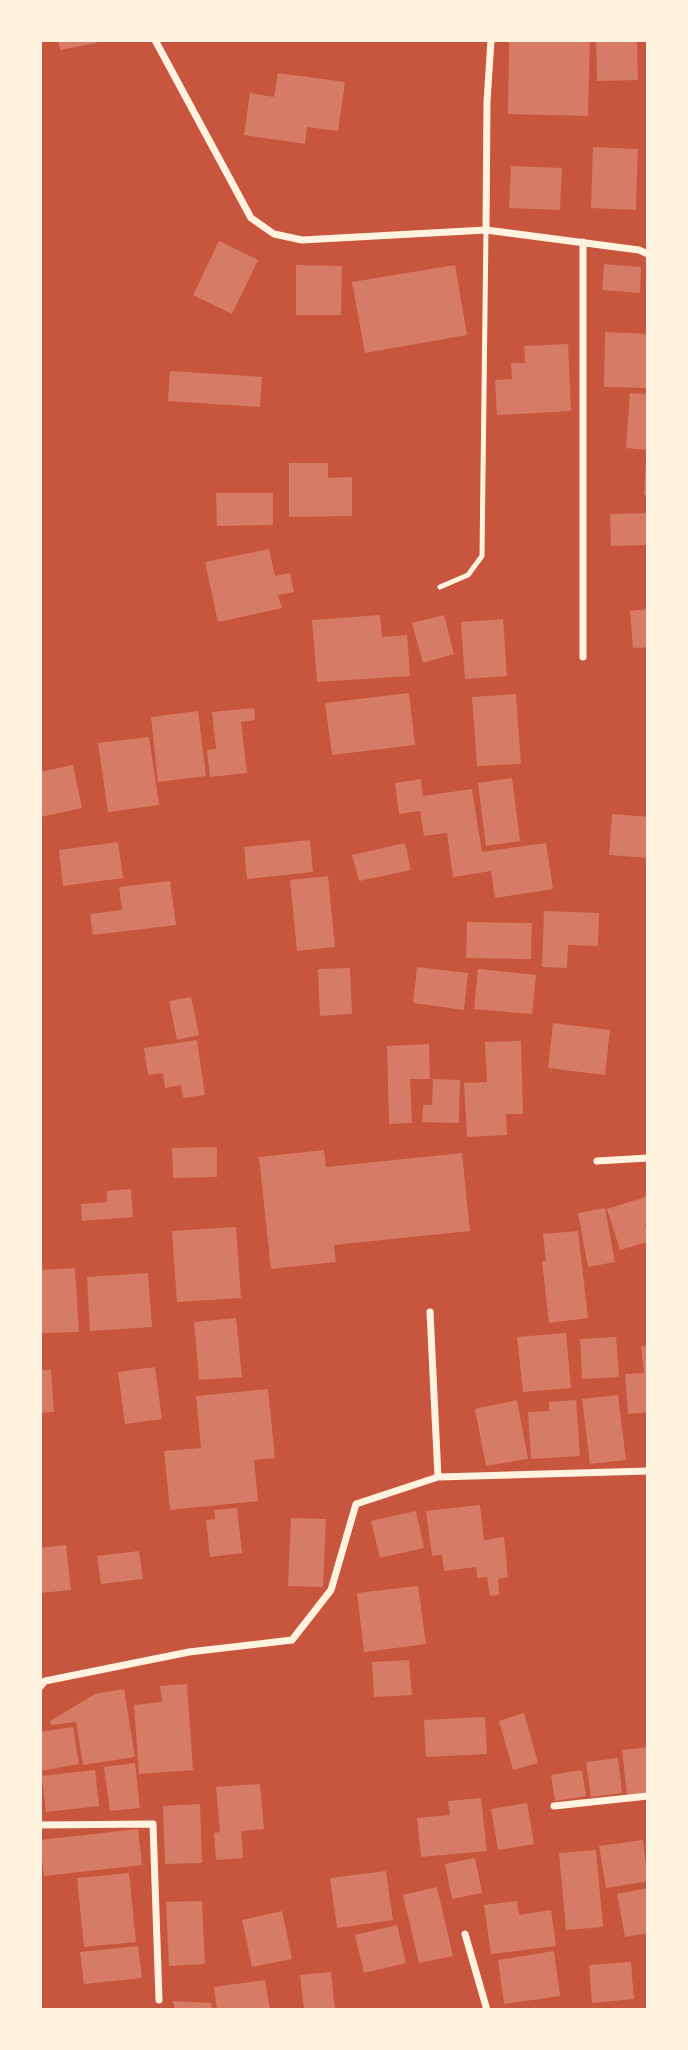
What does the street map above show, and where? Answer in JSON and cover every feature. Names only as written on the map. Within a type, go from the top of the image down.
[{"type":"street","points":[[155,40],[251,218],[274,234],[302,240],[486,230],[639,250],[648,254]]},
{"type":"street","points":[[486,230],[487,102],[491,40]]},
{"type":"street","points":[[583,242],[583,657]]},
{"type":"street","points":[[597,1161],[648,1158]]},
{"type":"street","points":[[430,1312],[438,1477]]},
{"type":"street","points":[[40,1686],[45,1681],[189,1652],[292,1640],[331,1590],[356,1504],[438,1477],[648,1471]]},
{"type":"street","points":[[554,1806],[648,1796]]},
{"type":"street","points":[[40,1825],[153,1824],[159,2000]]},
{"type":"street","points":[[465,1934],[486,2010]]},
{"type":"lane","points":[[440,587],[468,575],[482,556],[486,230]]},
{"type":"building","points":[[58,40],[96,40],[97,43],[60,50]]},
{"type":"building","points":[[509,40],[590,40],[588,116],[508,114]]},
{"type":"building","points":[[596,40],[637,40],[638,80],[597,81]]},
{"type":"building","points":[[278,73],[345,82],[338,131],[307,127],[305,144],[244,135],[250,93],[274,97]]},
{"type":"building","points":[[593,147],[638,149],[636,210],[591,208]]},
{"type":"building","points":[[511,166],[562,168],[560,210],[509,208]]},
{"type":"building","points":[[219,241],[258,260],[232,314],[193,295]]},
{"type":"building","points":[[604,264],[641,267],[640,293],[602,290]]},
{"type":"building","points":[[296,265],[342,266],[341,315],[296,315]]},
{"type":"building","points":[[455,265],[467,335],[365,353],[352,282]]},
{"type":"building","points":[[605,332],[648,334],[648,388],[604,387]]},
{"type":"building","points":[[568,344],[571,411],[497,415],[495,380],[512,379],[511,363],[525,363],[524,346]]},
{"type":"building","points":[[170,371],[262,377],[260,407],[168,401]]},
{"type":"building","points":[[630,393],[648,394],[648,450],[626,448]]},
{"type":"building","points":[[646,459],[648,495],[644,495]]},
{"type":"building","points":[[289,463],[328,463],[328,478],[352,477],[352,516],[289,517]]},
{"type":"building","points":[[216,493],[273,493],[273,525],[217,526]]},
{"type":"building","points":[[648,513],[648,545],[611,546],[610,514]]},
{"type":"building","points":[[269,549],[275,576],[290,573],[294,592],[278,595],[282,608],[218,622],[205,562]]},
{"type":"building","points":[[648,609],[648,647],[633,648],[630,611]]},
{"type":"building","points":[[380,615],[382,637],[407,635],[410,676],[317,682],[312,620]]},
{"type":"building","points":[[444,615],[454,654],[423,663],[412,623]]},
{"type":"building","points":[[503,619],[507,676],[465,679],[461,622]]},
{"type":"building","points":[[409,693],[415,745],[332,755],[325,703]]},
{"type":"building","points":[[516,694],[521,764],[477,766],[472,697]]},
{"type":"building","points":[[254,708],[255,720],[241,722],[247,773],[210,777],[207,750],[216,749],[212,712]]},
{"type":"building","points":[[198,711],[206,776],[158,782],[151,717]]},
{"type":"building","points":[[149,737],[159,805],[108,812],[98,743]]},
{"type":"building","points":[[73,765],[82,808],[40,817],[40,772]]},
{"type":"building","points":[[512,778],[520,841],[486,846],[478,783]]},
{"type":"building","points":[[421,779],[423,796],[472,789],[482,852],[546,843],[553,889],[495,898],[491,871],[453,877],[447,833],[424,836],[420,811],[399,814],[395,783]]},
{"type":"building","points":[[612,814],[648,817],[648,858],[609,855]]},
{"type":"building","points":[[310,840],[313,872],[247,879],[244,847]]},
{"type":"building","points":[[118,842],[123,878],[63,886],[59,850]]},
{"type":"building","points":[[405,843],[411,870],[359,881],[352,855]]},
{"type":"building","points":[[328,876],[335,947],[297,951],[290,880]]},
{"type":"building","points":[[170,881],[176,925],[93,935],[90,914],[122,910],[119,887]]},
{"type":"building","points":[[544,911],[599,913],[598,946],[568,945],[567,968],[542,967]]},
{"type":"building","points":[[467,922],[532,923],[531,959],[466,958]]},
{"type":"building","points":[[417,967],[468,973],[464,1010],[413,1003]]},
{"type":"building","points":[[350,968],[352,1014],[320,1016],[318,969]]},
{"type":"building","points":[[478,969],[536,975],[532,1014],[474,1009]]},
{"type":"building","points":[[191,997],[199,1035],[177,1040],[169,1001]]},
{"type":"building","points":[[553,1023],[610,1030],[605,1075],[548,1068]]},
{"type":"building","points":[[197,1040],[205,1095],[183,1098],[181,1085],[165,1088],[163,1073],[148,1075],[144,1048]]},
{"type":"building","points":[[521,1041],[523,1114],[506,1114],[507,1135],[467,1137],[464,1083],[487,1082],[485,1042]]},
{"type":"building","points":[[429,1044],[430,1079],[410,1079],[412,1123],[389,1124],[387,1046]]},
{"type":"building","points":[[433,1079],[460,1080],[459,1123],[422,1122],[423,1105],[432,1105]]},
{"type":"building","points":[[217,1147],[217,1177],[173,1178],[172,1148]]},
{"type":"building","points":[[324,1150],[326,1167],[462,1153],[470,1231],[334,1245],[336,1262],[271,1269],[259,1157]]},
{"type":"building","points":[[131,1189],[133,1217],[82,1221],[81,1204],[107,1202],[107,1191]]},
{"type":"building","points":[[648,1196],[648,1223],[645,1224],[648,1242],[620,1250],[607,1209]]},
{"type":"building","points":[[605,1208],[615,1262],[588,1267],[578,1213]]},
{"type":"building","points":[[236,1227],[241,1298],[177,1302],[172,1231]]},
{"type":"building","points":[[578,1231],[588,1318],[549,1323],[542,1261],[546,1261],[543,1234]]},
{"type":"building","points":[[75,1268],[79,1332],[40,1333],[40,1270]]},
{"type":"building","points":[[148,1273],[152,1327],[90,1331],[87,1277]]},
{"type":"building","points":[[236,1318],[242,1377],[199,1380],[194,1322]]},
{"type":"building","points":[[566,1333],[571,1388],[523,1392],[517,1337]]},
{"type":"building","points":[[616,1337],[619,1377],[582,1379],[580,1339]]},
{"type":"building","points":[[641,1346],[648,1346],[648,1412],[628,1414],[625,1374],[644,1373]]},
{"type":"building","points":[[155,1367],[162,1419],[125,1424],[118,1372]]},
{"type":"building","points":[[40,1370],[51,1370],[54,1412],[40,1413]]},
{"type":"building","points":[[268,1389],[275,1458],[254,1460],[258,1501],[170,1510],[164,1451],[201,1448],[196,1396]]},
{"type":"building","points":[[618,1395],[626,1460],[590,1464],[582,1399]]},
{"type":"building","points":[[517,1400],[528,1459],[486,1466],[475,1409]]},
{"type":"building","points":[[576,1400],[580,1456],[531,1459],[528,1412],[549,1411],[549,1402]]},
{"type":"building","points":[[480,1505],[484,1540],[504,1537],[508,1577],[498,1579],[499,1595],[490,1596],[487,1577],[477,1578],[476,1567],[444,1571],[442,1555],[432,1556],[426,1511]]},
{"type":"building","points":[[237,1508],[242,1553],[210,1557],[206,1520],[215,1519],[214,1510]]},
{"type":"building","points":[[416,1511],[424,1548],[380,1558],[371,1521]]},
{"type":"building","points":[[291,1518],[326,1519],[323,1587],[288,1586]]},
{"type":"building","points":[[66,1545],[71,1590],[40,1593],[40,1548]]},
{"type":"building","points":[[139,1551],[143,1579],[101,1584],[97,1556]]},
{"type":"building","points":[[418,1586],[426,1644],[364,1652],[357,1593]]},
{"type":"building","points":[[409,1660],[412,1695],[374,1697],[372,1662]]},
{"type":"building","points":[[187,1684],[193,1770],[139,1774],[134,1705],[162,1702],[160,1686]]},
{"type":"building","points":[[124,1689],[135,1757],[83,1765],[76,1722],[51,1725],[50,1721],[95,1694]]},
{"type":"building","points":[[524,1713],[538,1763],[513,1770],[499,1721]]},
{"type":"building","points":[[485,1717],[487,1754],[426,1757],[424,1720]]},
{"type":"building","points":[[73,1727],[79,1764],[40,1771],[40,1732]]},
{"type":"building","points":[[648,1747],[648,1793],[627,1795],[622,1750]]},
{"type":"building","points":[[618,1758],[622,1793],[591,1797],[586,1762]]},
{"type":"building","points":[[135,1763],[140,1808],[110,1811],[104,1767]]},
{"type":"building","points":[[95,1770],[99,1806],[46,1812],[42,1776]]},
{"type":"building","points":[[582,1770],[586,1796],[555,1801],[551,1775]]},
{"type":"building","points":[[260,1784],[264,1829],[241,1831],[243,1858],[216,1860],[214,1833],[220,1832],[216,1787]]},
{"type":"building","points":[[481,1798],[487,1851],[421,1857],[417,1818],[450,1815],[448,1801]]},
{"type":"building","points":[[527,1803],[534,1844],[498,1850],[491,1809]]},
{"type":"building","points":[[200,1804],[202,1863],[165,1864],[163,1806]]},
{"type":"building","points":[[138,1829],[142,1865],[44,1876],[40,1840]]},
{"type":"building","points":[[643,1840],[648,1881],[606,1888],[599,1846]]},
{"type":"building","points":[[596,1850],[603,1927],[566,1930],[559,1853]]},
{"type":"building","points":[[475,1858],[482,1893],[452,1899],[445,1864]]},
{"type":"building","points":[[386,1871],[393,1920],[337,1928],[330,1878]]},
{"type":"building","points":[[129,1873],[136,1942],[84,1947],[77,1878]]},
{"type":"building","points":[[437,1887],[453,1956],[419,1963],[403,1895]]},
{"type":"building","points":[[648,1888],[648,1933],[625,1937],[617,1894]]},
{"type":"building","points":[[202,1901],[205,1964],[169,1966],[166,1902]]},
{"type":"building","points":[[517,1901],[519,1915],[551,1910],[556,1946],[491,1954],[484,1905]]},
{"type":"building","points":[[282,1911],[292,1959],[252,1967],[242,1920]]},
{"type":"building","points":[[397,1925],[406,1963],[364,1973],[355,1935]]},
{"type":"building","points":[[138,1946],[142,1978],[84,1984],[80,1952]]},
{"type":"building","points":[[554,1951],[560,1996],[504,2004],[498,1960]]},
{"type":"building","points":[[631,1962],[634,1999],[592,2003],[589,1965]]},
{"type":"building","points":[[331,1972],[335,2010],[304,2010],[300,1975]]},
{"type":"building","points":[[265,1980],[270,2010],[217,2010],[214,1987]]},
{"type":"building","points":[[173,2001],[211,2003],[212,2010],[175,2010]]}]
